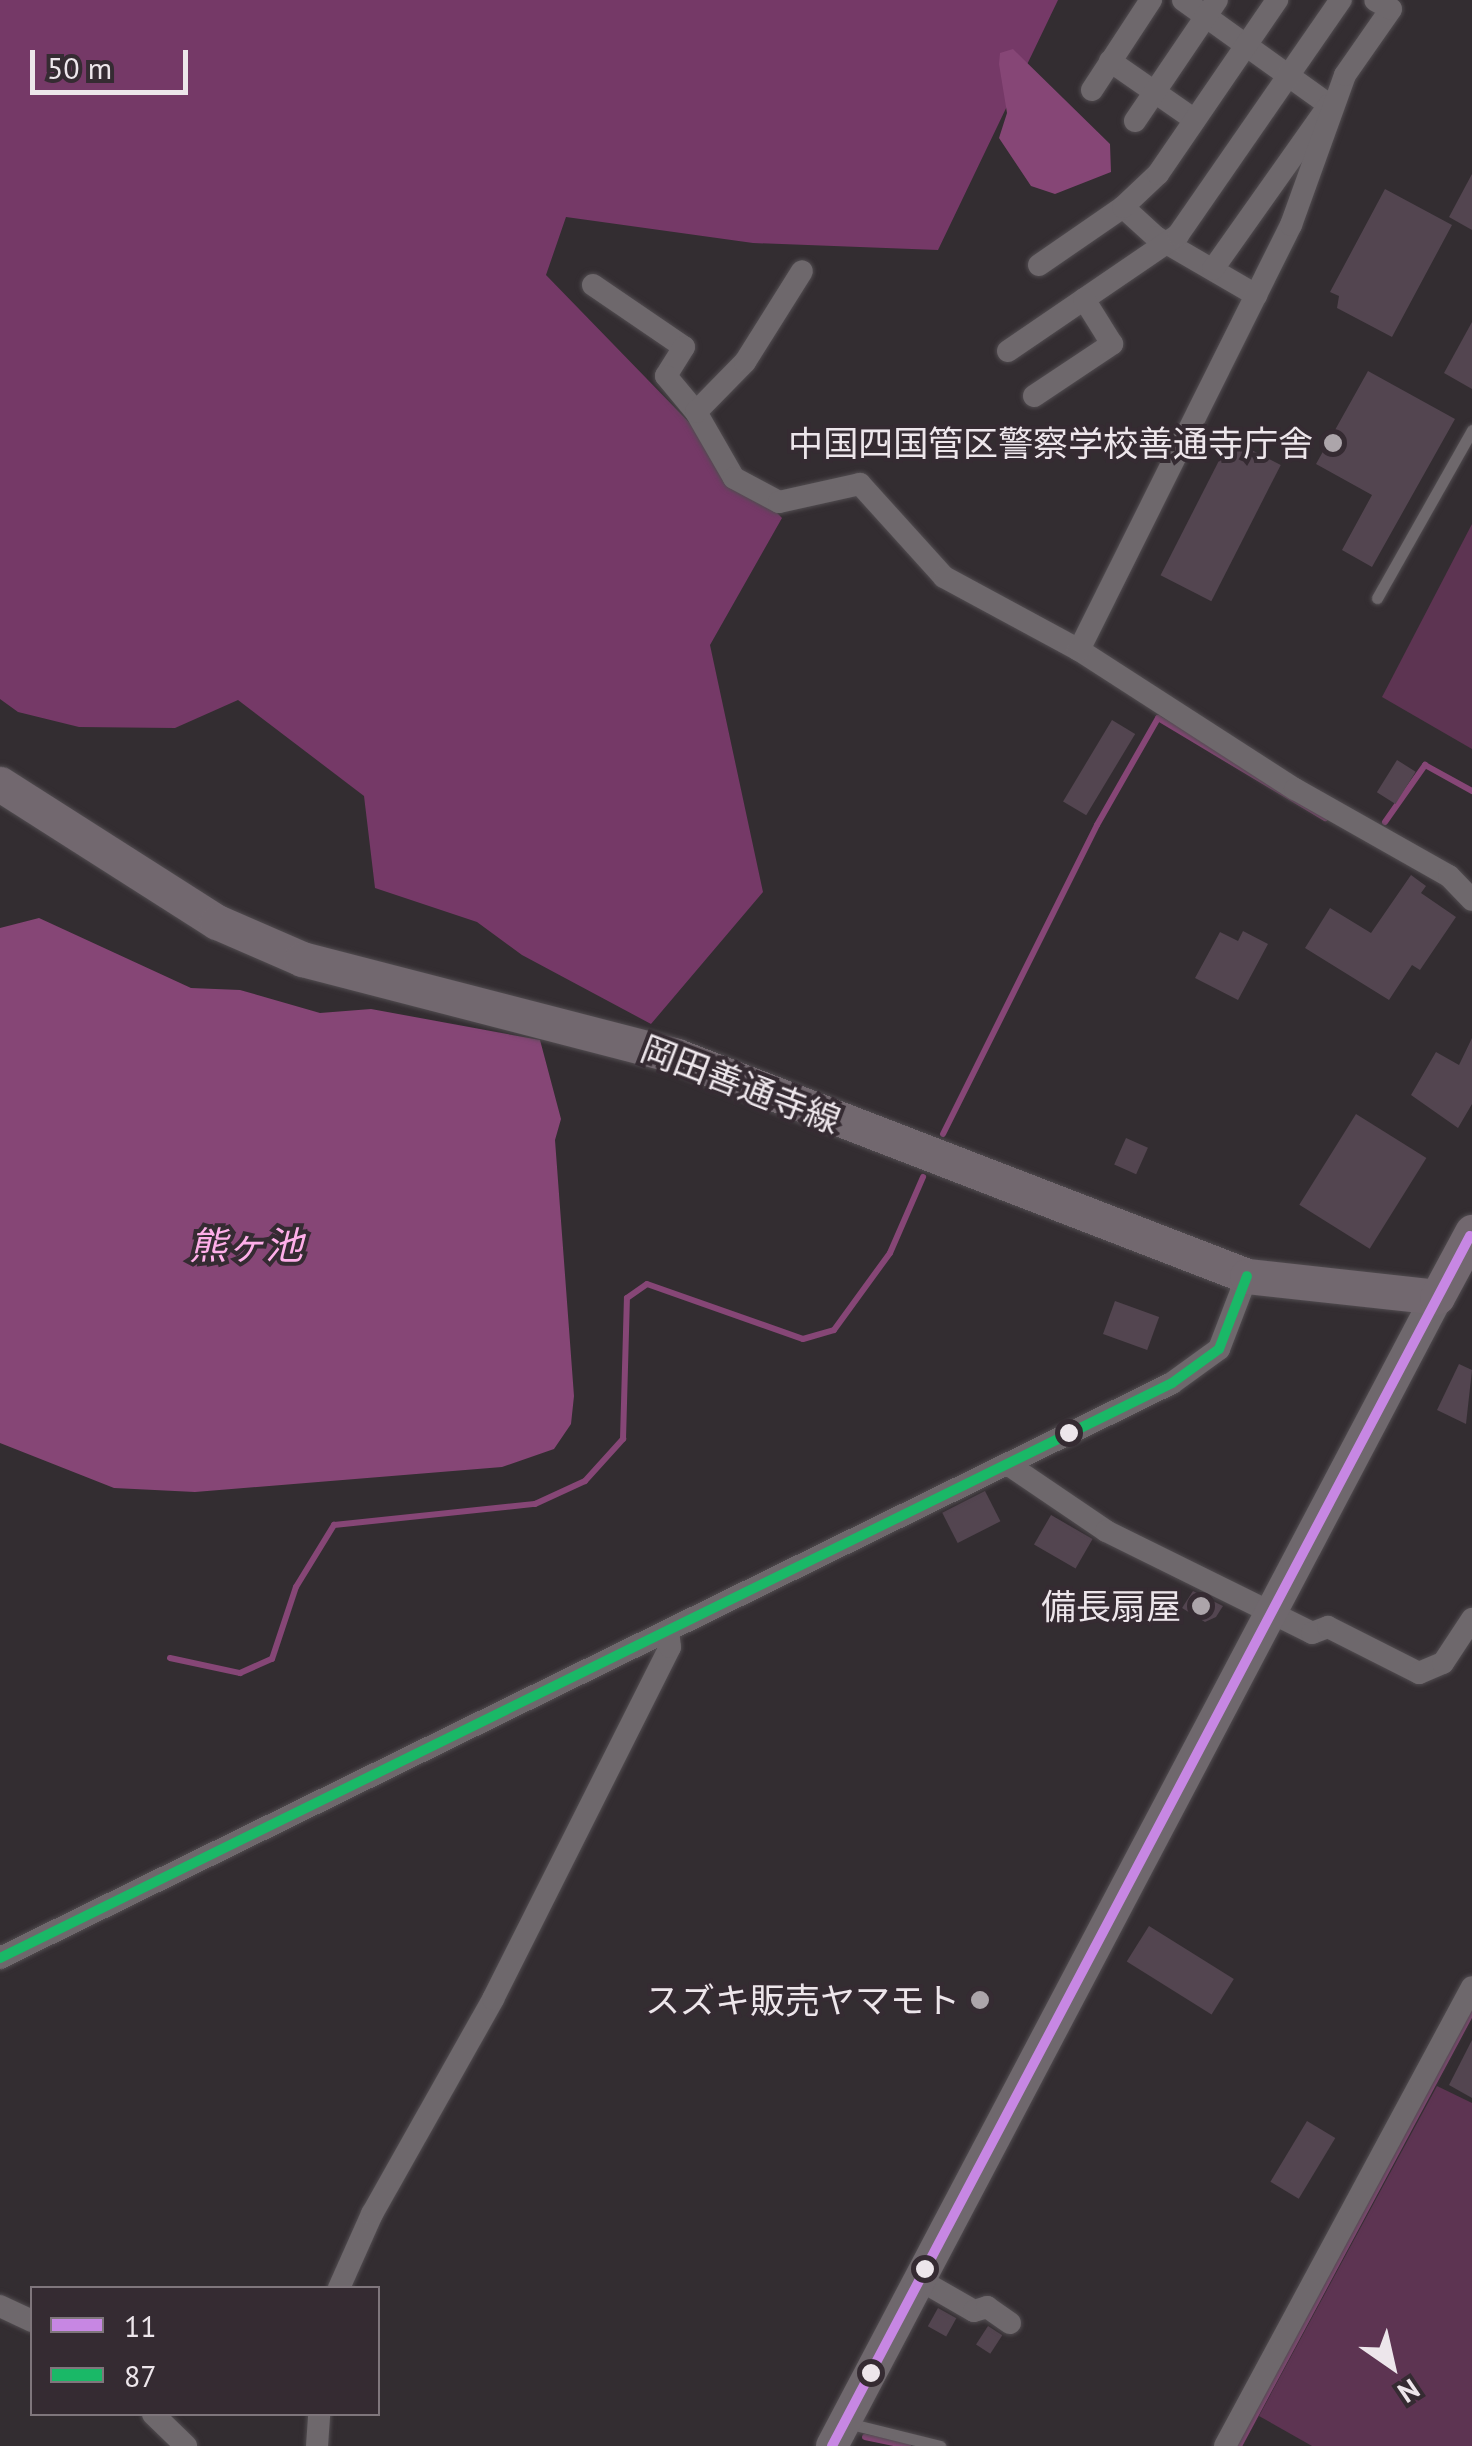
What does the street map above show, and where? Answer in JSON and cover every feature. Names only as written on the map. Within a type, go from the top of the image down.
[{"type":"main road","name":"岡田善通寺線","points":[[0,784],[217,922],[302,960],[677,1056],[1247,1276],[1437,1297]]},
{"type":"main road","points":[[1437,1297],[1472,1232]]},
{"type":"street","points":[[1092,90],[1152,0]]},
{"type":"street","points":[[1183,0],[1211,8],[1244,48],[1286,76],[1336,95]]},
{"type":"street","points":[[1039,265],[1124,207],[1158,174],[1277,0]]},
{"type":"street","points":[[1008,351],[1178,235],[1342,0]]},
{"type":"street","points":[[1212,270],[1336,95],[1391,8],[1375,0]]},
{"type":"street","points":[[1135,121],[1211,8]]},
{"type":"street","points":[[1110,62],[1195,120]]},
{"type":"street","points":[[1079,650],[1291,225],[1336,95]]},
{"type":"street","points":[[1124,207],[1166,243],[1256,295]]},
{"type":"street","points":[[696,412],[745,362],[802,271]]},
{"type":"street","points":[[593,284],[684,348],[666,376],[696,412],[734,478],[779,502],[860,484],[944,577],[1079,650],[1265,770],[1449,876],[1472,900]]},
{"type":"street","points":[[1034,396],[1112,344],[1084,299]]},
{"type":"street","points":[[0,1958],[1009,1464],[1201,1366],[1232,1328],[1247,1276]]},
{"type":"street","points":[[839,2434],[1437,1297]]},
{"type":"street","points":[[1009,1464],[1106,1531],[1312,1632],[1328,1627],[1419,1674],[1443,1663],[1472,1619]]},
{"type":"street","points":[[340,2286],[372,2214],[492,1999],[670,1647],[668,1632]]},
{"type":"street","points":[[1226,2446],[1472,1987]]},
{"type":"street","points":[[920,2280],[974,2311],[987,2306],[1010,2322]]},
{"type":"street","points":[[0,2306],[30,2320]]},
{"type":"street","points":[[155,2416],[186,2446]]},
{"type":"street","points":[[317,2446],[318,2416]]},
{"type":"lane","points":[[1377,598],[1472,430]]},
{"type":"lane","points":[[839,2434],[940,2446]]},
{"type":"shaded area","points":[[0,0],[1058,0],[938,250],[753,243],[566,217],[546,275],[782,518],[710,645],[763,892],[651,1024],[522,955],[477,922],[375,888],[364,796],[238,700],[175,728],[79,727],[18,712],[0,699]]},
{"type":"shaded area","points":[[1472,524],[1472,749],[1382,697]]},
{"type":"shaded area","points":[[1437,2086],[1472,2103],[1472,2446],[1312,2446],[1259,2416]]},
{"type":"water","points":[[1013,49],[1110,144],[1111,172],[1055,194],[1031,186],[999,138],[1007,113],[1000,53]]},
{"type":"water","name":"熊ヶ池","points":[[39,918],[191,988],[240,990],[320,1013],[371,1009],[540,1040],[561,1119],[555,1140],[574,1396],[571,1424],[554,1449],[502,1467],[195,1492],[114,1488],[0,1443],[0,928]]},
{"type":"building","points":[[1472,174],[1472,230],[1449,217]]},
{"type":"building","points":[[1385,189],[1452,225],[1392,337],[1337,308],[1339,296],[1330,292]]},
{"type":"building","points":[[1472,322],[1472,389],[1444,373]]},
{"type":"building","points":[[1368,371],[1455,419],[1372,567],[1342,550],[1372,495],[1316,464]]},
{"type":"building","points":[[1230,439],[1281,465],[1211,601],[1161,575]]},
{"type":"building","points":[[1112,720],[1135,734],[1086,815],[1063,801]]},
{"type":"building","points":[[1397,760],[1416,772],[1396,804],[1377,792]]},
{"type":"building","points":[[1411,875],[1426,886],[1421,893],[1456,917],[1420,970],[1412,965],[1389,1000],[1305,948],[1330,908],[1371,933]]},
{"type":"building","points":[[1243,931],[1268,944],[1238,1000],[1195,978],[1220,932],[1238,941]]},
{"type":"building","points":[[1472,1038],[1472,1104],[1458,1128],[1411,1095],[1436,1052],[1459,1065]]},
{"type":"building","points":[[1356,1114],[1426,1158],[1370,1249],[1299,1205]]},
{"type":"building","points":[[1126,1138],[1148,1148],[1136,1174],[1114,1164]]},
{"type":"building","points":[[1115,1301],[1159,1317],[1147,1350],[1103,1334]]},
{"type":"building","points":[[1459,1364],[1472,1370],[1466,1424],[1437,1410]]},
{"type":"building","points":[[985,1491],[1000,1521],[958,1543],[942,1513]]},
{"type":"building","points":[[1051,1515],[1093,1539],[1076,1568],[1034,1544]]},
{"type":"building","points":[[1193,1591],[1223,1606],[1216,1617],[1205,1622],[1182,1608]]},
{"type":"building","points":[[1149,1926],[1234,1979],[1212,2015],[1127,1962]]},
{"type":"building","points":[[1472,2040],[1472,2098],[1449,2085]]},
{"type":"building","points":[[1307,2121],[1335,2138],[1299,2199],[1270,2182]]},
{"type":"building","points":[[938,2308],[956,2318],[946,2337],[928,2326]]},
{"type":"building","points":[[988,2326],[1002,2335],[990,2354],[976,2344]]},
{"type":"waterway","points":[[943,1134],[1097,825],[1158,718],[1325,818]]},
{"type":"waterway","points":[[1385,822],[1425,765],[1472,791]]},
{"type":"waterway","points":[[170,1658],[240,1673],[272,1659],[296,1587],[334,1525],[535,1504],[585,1481],[623,1439],[627,1298],[647,1284],[803,1339],[834,1330],[890,1253],[923,1177]]},
{"type":"waterway","points":[[1239,2446],[1472,2012]]},
{"type":"waterway","points":[[865,2437],[908,2446]]},
{"type":"transit line","name":"11","points":[[832,2446],[1470,1236]]},
{"type":"transit line","name":"87","points":[[0,1958],[1172,1383],[1219,1349],[1247,1276]]},
{"type":"place","name":"中国四国管区警察学校善通寺庁舎","points":[[1333,443]]},
{"type":"place","name":"備長扇屋","points":[[1201,1606]]},
{"type":"place","name":"スズキ販売ヤマモト","points":[[980,2000]]}]
